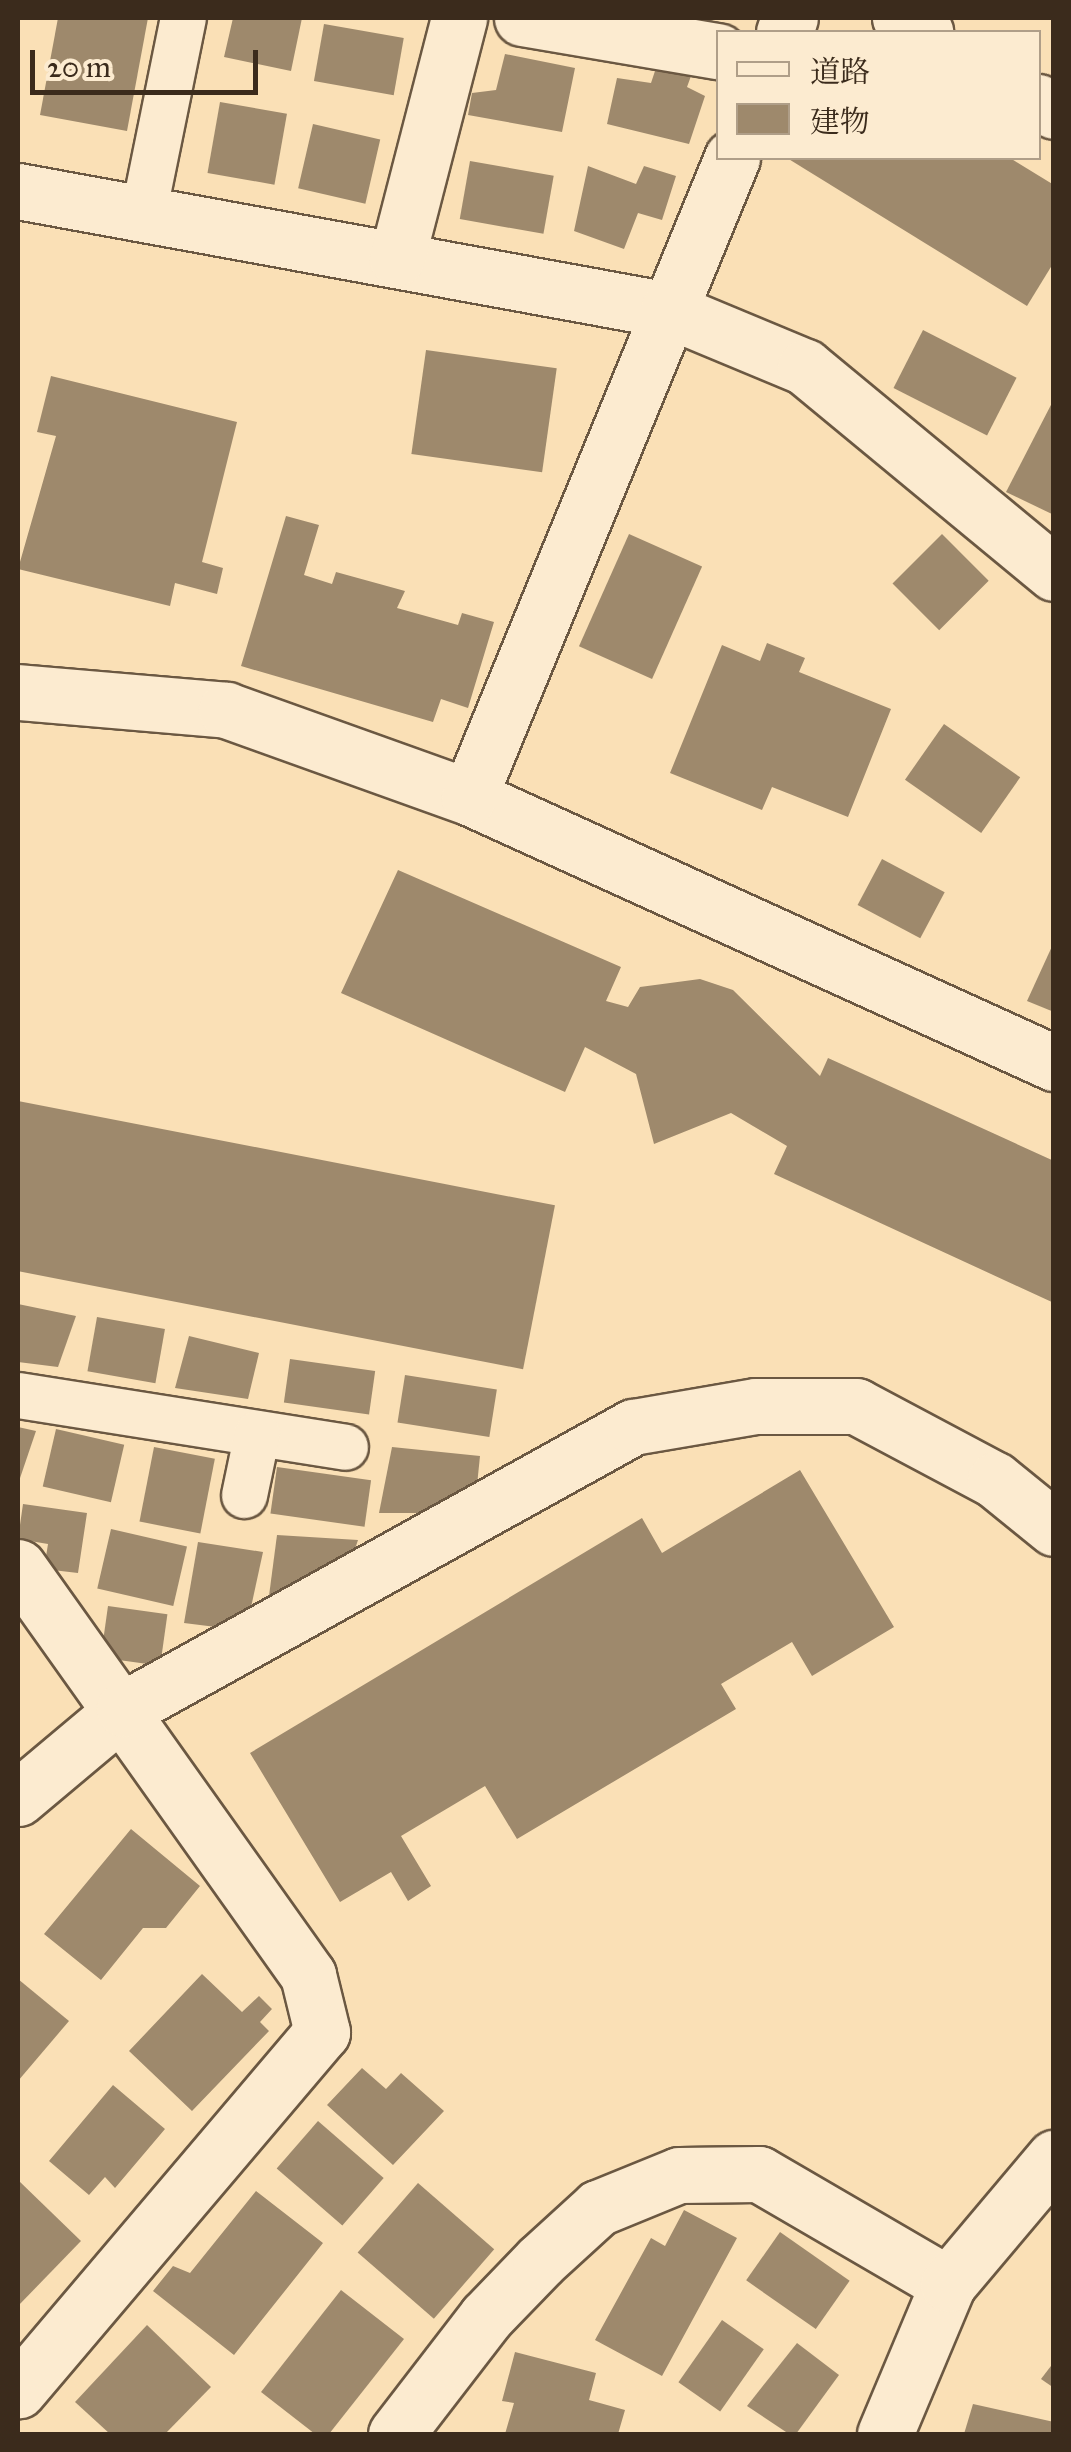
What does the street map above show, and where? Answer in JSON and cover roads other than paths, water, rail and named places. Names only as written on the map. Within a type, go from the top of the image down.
[{"type":"street","points":[[396,258],[459,18]]},
{"type":"street","points":[[522,18],[716,50]]},
{"type":"street","points":[[469,798],[731,160]]},
{"type":"street","points":[[18,191],[144,210],[668,310],[805,368],[1054,573]]},
{"type":"street","points":[[18,692],[226,710],[469,798],[1054,1063]]},
{"type":"street","points":[[18,1798],[124,1709],[633,1427],[756,1406],[856,1406],[995,1480],[1054,1528]]},
{"type":"street","points":[[18,1567],[84,1666],[124,1709],[308,1975],[322,2032],[18,2390]]},
{"type":"street","points":[[885,2434],[948,2284],[1054,2158]]},
{"type":"street","points":[[396,2434],[486,2317],[598,2208],[680,2175],[759,2174],[948,2284]]},
{"type":"lane","points":[[144,210],[183,18]]},
{"type":"lane","points":[[18,1395],[345,1447]]},
{"type":"lane","points":[[244,1495],[257,1433]]}]
